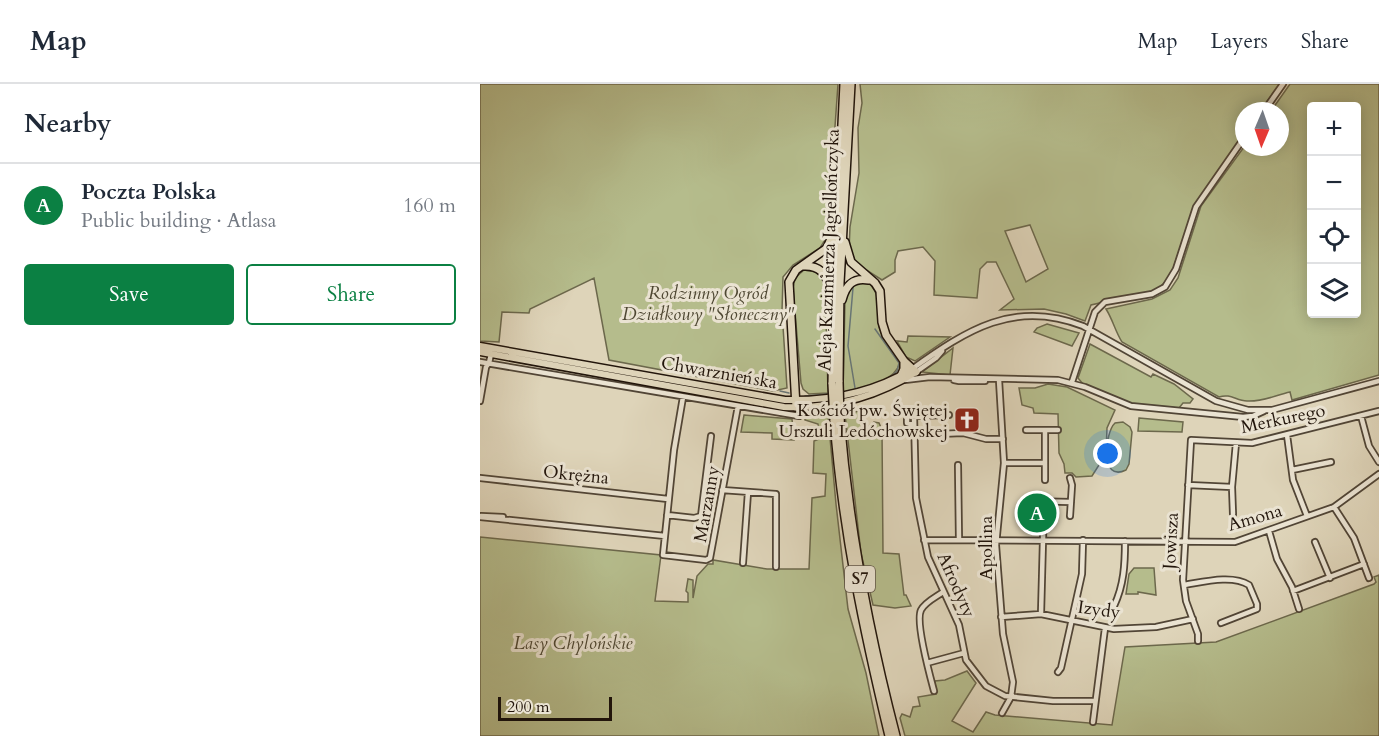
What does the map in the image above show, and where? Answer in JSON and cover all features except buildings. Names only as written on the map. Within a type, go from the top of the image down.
[{"type":"highway","name":"Aleja Kazimierza Jagiellończyka","points":[[844,84],[837,223],[836,306],[840,496],[852,568],[889,736]]},
{"type":"highway","name":"Aleja Kazimierza Jagiellończyka","points":[[836,306],[851,84]]},
{"type":"highway","points":[[796,404],[789,285],[793,273],[827,248],[837,223]]},
{"type":"highway","points":[[842,231],[848,257],[880,291],[883,329],[904,361],[914,371]]},
{"type":"highway","points":[[803,266],[813,266],[825,274],[836,306]]},
{"type":"highway","points":[[836,306],[849,284],[862,279],[872,281]]},
{"type":"highway","points":[[903,378],[904,361]]},
{"type":"highway","name":"Aleja Kazimierza Jagiellończyka","points":[[837,420],[858,567],[896,736]]},
{"type":"main road","name":"Chwarznieńska","points":[[480,346],[492,351],[749,402],[824,406],[851,402],[879,393],[914,371]]},
{"type":"main road","name":"Chwarznieńska","points":[[480,352],[492,351]]},
{"type":"street","points":[[1270,102],[1283,84]]},
{"type":"street","points":[[1072,382],[1095,312],[1102,304],[1156,292],[1169,282],[1176,269],[1196,207],[1235,151]]},
{"type":"street","name":"Chwarznieńska","points":[[914,371],[936,358],[943,349],[970,331],[994,321],[1011,317],[1054,317],[1089,329],[1216,401],[1237,408],[1264,411],[1279,409],[1379,381]]},
{"type":"street","points":[[480,401],[486,368],[492,351]]},
{"type":"street","name":"Chwarznieńska","points":[[480,362],[799,416]]},
{"type":"street","name":"Chwarznieńska","points":[[914,371],[930,377]]},
{"type":"street","name":"Chwarznieńska","points":[[903,378],[1047,379],[1072,382],[1131,406],[1243,417],[1264,411]]},
{"type":"street","name":"Apollina","points":[[999,380],[1004,463],[996,540],[1001,617],[1005,649],[1013,682],[1011,697]]},
{"type":"street","points":[[480,516],[665,536],[682,397]]},
{"type":"street","name":"Marzanny","points":[[665,536],[663,555],[710,559],[738,406]]},
{"type":"street","name":"Merkurego","points":[[1191,440],[1252,443],[1379,411]]},
{"type":"street","points":[[914,415],[949,415]]},
{"type":"street","name":"Afrodyty","points":[[914,425],[909,424],[906,420],[909,416],[914,415],[916,498],[929,562],[959,625],[966,660],[986,686],[1011,697]]},
{"type":"street","points":[[1361,416],[1369,446],[1379,462]]},
{"type":"street","points":[[1026,430],[1058,430]]},
{"type":"street","points":[[1045,430],[1045,480]]},
{"type":"street","points":[[914,435],[963,433],[986,439],[1003,439]]},
{"type":"street","points":[[1287,435],[1293,480],[1307,516]]},
{"type":"street","points":[[667,515],[694,518],[701,516],[711,436]]},
{"type":"street","name":"Jowisza","points":[[1191,440],[1184,541],[1184,585],[1186,601],[1198,634],[1198,641]]},
{"type":"street","points":[[1233,514],[1236,443]]},
{"type":"street","points":[[1292,470],[1331,462]]},
{"type":"street","points":[[1004,463],[1046,463]]},
{"type":"street","points":[[957,465],[959,540]]},
{"type":"street","name":"Amona","points":[[924,540],[1235,542],[1334,507],[1379,474]]},
{"type":"street","name":"Okrężna","points":[[480,478],[669,499]]},
{"type":"street","points":[[1070,478],[1070,516]]},
{"type":"street","points":[[1188,484],[1233,487]]},
{"type":"street","points":[[722,490],[776,494],[776,567]]},
{"type":"street","points":[[743,562],[748,492]]},
{"type":"street","points":[[1025,501],[1071,502]]},
{"type":"street","points":[[1041,614],[1044,502]]},
{"type":"street","points":[[1334,507],[1354,538],[1369,578]]},
{"type":"street","points":[[1269,531],[1277,559],[1299,609]]},
{"type":"street","points":[[1058,672],[1061,668],[1083,567],[1083,540]]},
{"type":"street","points":[[1114,606],[1120,595],[1125,570],[1125,541]]},
{"type":"street","points":[[1315,542],[1330,578]]},
{"type":"street","points":[[1293,591],[1364,564]]},
{"type":"street","points":[[1184,585],[1219,580],[1239,581],[1249,585],[1257,609],[1221,623]]},
{"type":"street","points":[[934,691],[919,615],[923,606],[943,591]]},
{"type":"street","name":"Izydy","points":[[1001,617],[1041,614],[1105,628],[1156,627],[1193,619]]},
{"type":"street","points":[[1093,722],[1105,628]]},
{"type":"street","points":[[927,663],[964,654]]},
{"type":"street","points":[[1002,713],[1011,697],[1095,701]]},
{"type":"green space","name":"Rodzinny Ogród Działkowy \"Słoneczny\"","points":[[480,84],[838,84],[825,240],[820,248],[793,265],[783,277],[782,311],[787,388],[773,391],[609,360],[594,278],[530,309],[529,313],[502,312],[499,342],[480,341]]},
{"type":"green space","points":[[860,84],[1280,84],[1267,102],[1235,102],[1235,147],[1197,201],[1170,277],[1157,290],[1091,305],[1085,321],[1044,309],[1000,310],[1014,299],[996,262],[987,262],[980,269],[977,298],[934,295],[935,261],[923,247],[898,251],[895,272],[882,280],[860,266],[851,257],[849,251],[850,227],[859,173],[858,128],[862,103]],"holes":[[[1030,225],[1048,269],[1026,282],[1005,231]]]},
{"type":"green space","points":[[1290,84],[1379,84],[1379,375],[1292,400],[1290,392],[1253,401],[1243,401],[1227,396],[1219,397],[1122,342],[1106,309],[1152,299],[1170,290],[1178,278],[1201,206],[1237,156],[1289,156],[1289,102],[1277,102]]},
{"type":"green space","points":[[804,270],[816,272],[825,282],[828,393],[809,394],[803,389],[801,383],[793,288],[795,278]]},
{"type":"green space","points":[[867,282],[877,298],[878,324],[882,334],[900,363],[891,376],[884,380],[868,387],[843,393],[845,300],[852,284]]},
{"type":"green space","points":[[1047,324],[1079,333],[1072,346],[1034,332],[1037,328]]},
{"type":"green space","points":[[908,336],[950,337],[915,361],[906,357],[897,341],[907,342]]},
{"type":"green space","points":[[1090,344],[1151,377],[1153,374],[1174,384],[1193,399],[1190,403],[1183,403],[1179,408],[1132,405],[1083,384],[1078,378]]},
{"type":"green space","points":[[953,348],[950,375],[922,372]]},
{"type":"green space","points":[[1048,384],[1067,387],[1115,410],[1107,428],[1106,454],[1092,476],[1076,477],[1072,473],[1065,473],[1059,453],[1058,414],[1034,413],[1033,408],[1022,405],[1019,388],[1035,388]]},
{"type":"green space","points":[[860,411],[863,425],[867,428],[874,422],[879,423],[882,430],[883,553],[899,554],[904,595],[911,606],[895,608],[873,605],[861,553],[845,414]]},
{"type":"green space","points":[[744,415],[792,419],[794,440],[772,439],[772,433],[741,432]]},
{"type":"green space","name":"Lasy Chylońskie","points":[[828,416],[848,609],[866,673],[879,736],[480,736],[480,537],[661,555],[655,601],[688,602],[686,591],[688,579],[693,580],[693,598],[697,576],[708,564],[713,564],[713,560],[767,569],[809,569],[812,498],[825,496],[826,474],[813,473],[814,441],[819,439],[818,424],[805,420],[805,417]]},
{"type":"green space","points":[[1139,418],[1183,422],[1182,432],[1138,431]]},
{"type":"green space","points":[[1123,422],[1130,427],[1132,432],[1129,464],[1126,470],[1117,472],[1111,469],[1108,463],[1107,445],[1111,428],[1115,423]]},
{"type":"green space","points":[[1134,568],[1154,568],[1156,595],[1138,592],[1138,594],[1126,594],[1129,574]]},
{"type":"green space","points":[[1379,575],[1379,736],[905,736],[900,718],[902,714],[910,717],[913,707],[920,706],[918,697],[936,694],[935,681],[945,680],[967,671],[976,683],[952,721],[973,732],[986,712],[995,715],[1112,725],[1125,647],[1216,642],[1374,584],[1376,582],[1374,577]]},
{"type":"waterway","points":[[853,288],[848,346],[855,388]]},
{"type":"waterway","points":[[875,329],[899,363],[897,371],[891,377]]},
{"type":"waterway","points":[[847,391],[861,388]]},
{"type":"waterway","points":[[780,391],[789,393]]},
{"type":"waterway","points":[[805,396],[829,394]]},
{"type":"place","name":"Kościół pw. Świętej Urszuli Ledóchowskej","points":[[967,420]]},
{"type":"place","name":"Poczta Polska","points":[[1037,513]]}]
